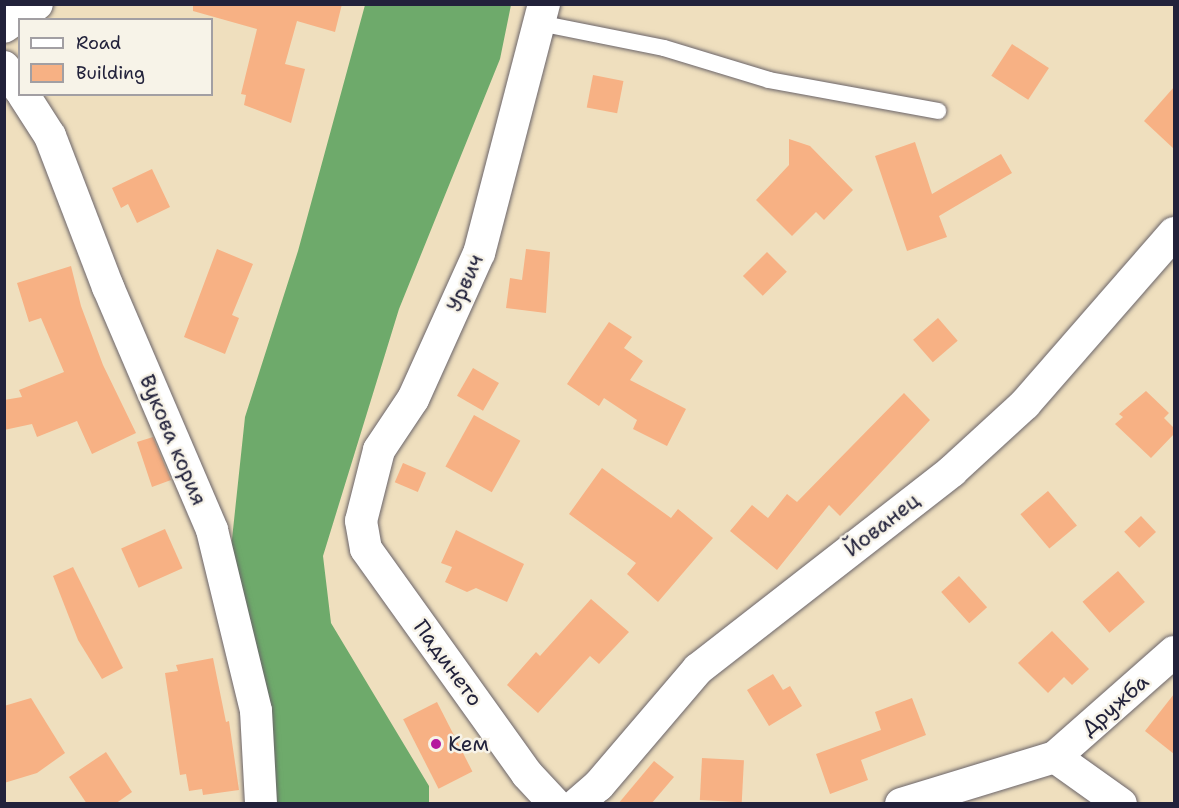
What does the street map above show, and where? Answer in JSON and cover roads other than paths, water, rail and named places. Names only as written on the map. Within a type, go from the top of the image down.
[{"type":"street","points":[[4,27],[37,4]]},
{"type":"street","name":"Урвич","points":[[366,549],[361,521],[379,450],[413,399],[479,253],[542,14]]},
{"type":"street","points":[[4,67],[18,87]]},
{"type":"street","name":"Вукова кория","points":[[23,96],[50,136],[108,287],[212,530],[256,711],[261,804]]},
{"type":"street","name":"Йованец","points":[[577,804],[599,785],[698,669],[952,471],[1025,404],[1174,233]]},
{"type":"street","name":"Падинето","points":[[366,549],[527,774],[555,804]]},
{"type":"street","name":"Дружба","points":[[1055,757],[1174,652]]},
{"type":"street","points":[[901,804],[1055,757],[1121,804]]},
{"type":"lane","points":[[542,14],[769,80],[938,111]]},
{"type":"place","name":"Кем","points":[[436,744]]}]
